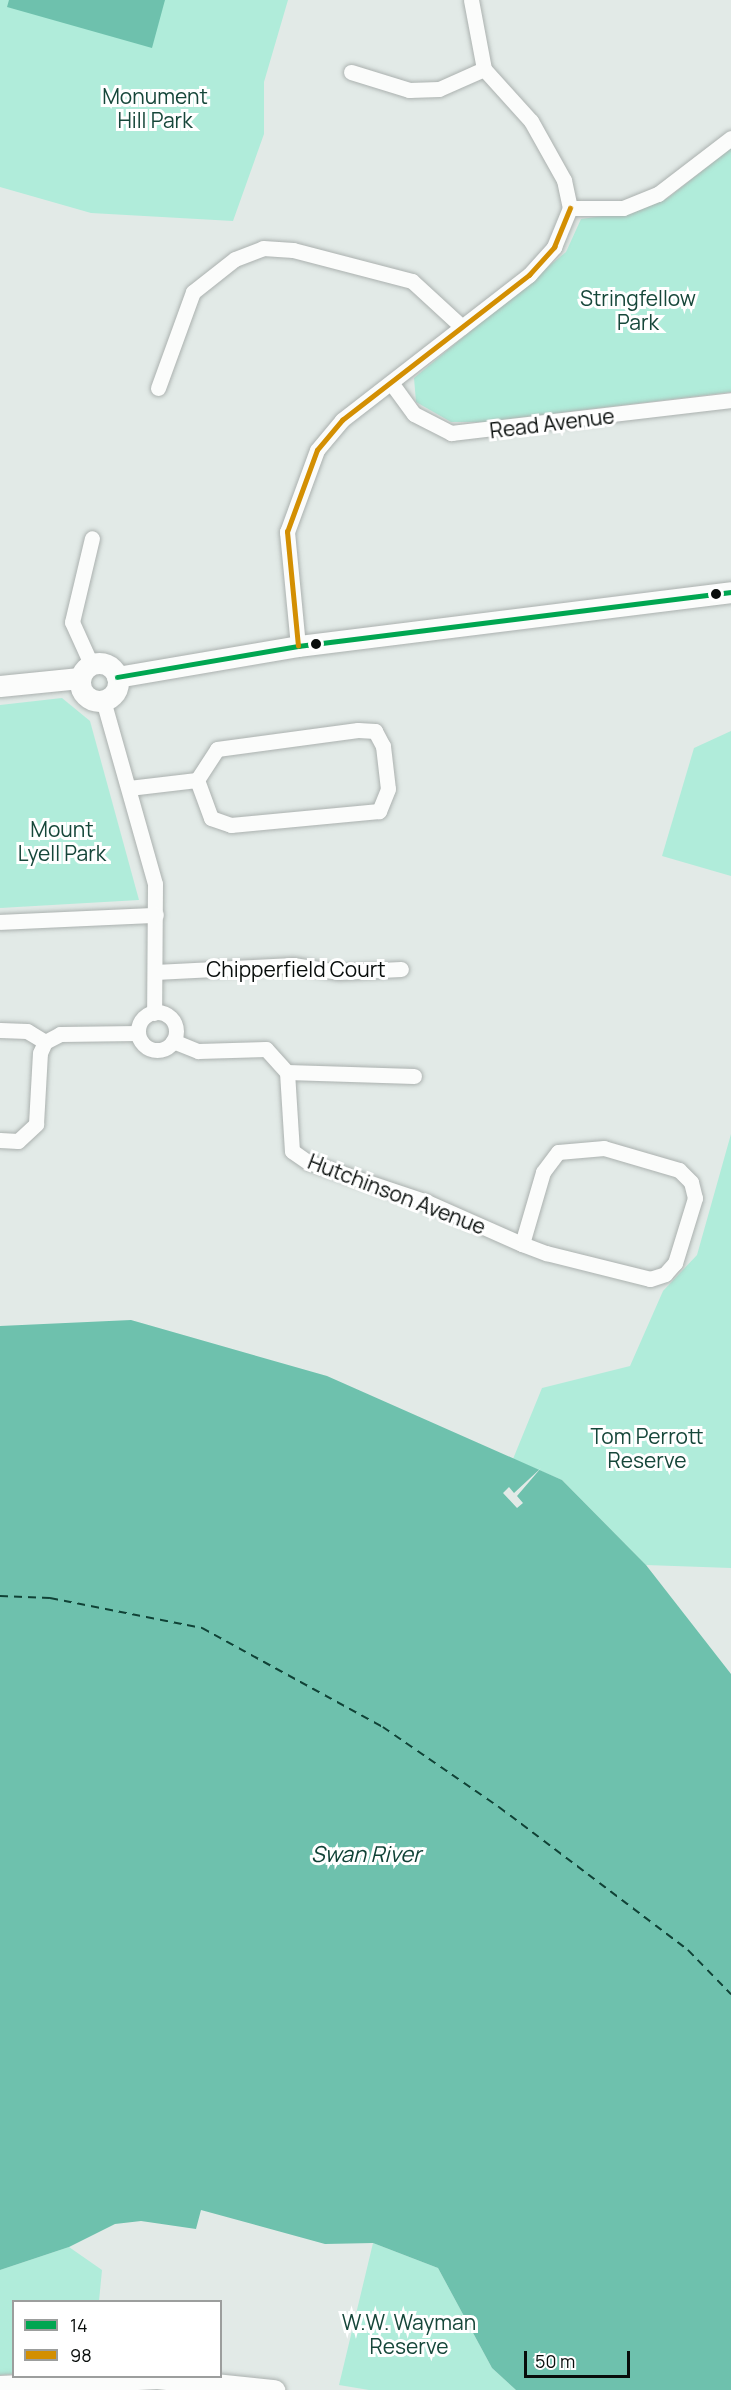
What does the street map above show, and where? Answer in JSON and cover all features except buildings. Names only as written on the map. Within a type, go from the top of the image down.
[{"type":"street","points":[[298,646],[287,532],[298,492],[317,450],[342,420],[392,384],[541,261],[554,247],[570,208],[564,180],[537,130],[484,69],[471,0]]},
{"type":"street","points":[[351,72],[409,90],[439,89],[484,69]]},
{"type":"street","points":[[570,208],[623,208],[658,194],[731,138]]},
{"type":"street","points":[[158,388],[193,292],[234,259],[263,248],[294,250],[412,281],[462,327]]},
{"type":"street","name":"Read Avenue","points":[[392,384],[414,414],[451,433],[731,400]]},
{"type":"street","points":[[92,538],[72,622],[85,671],[85,696],[103,700]]},
{"type":"street","points":[[117,677],[298,646],[731,592]]},
{"type":"street","points":[[0,686],[110,666],[117,677],[117,689],[103,700]]},
{"type":"street","points":[[103,700],[155,884],[154,1013]]},
{"type":"street","points":[[367,729],[380,737],[388,789],[384,806],[372,814],[231,825],[211,818],[197,780],[217,749],[367,729]]},
{"type":"street","points":[[129,788],[197,780]]},
{"type":"street","points":[[0,922],[156,915]]},
{"type":"street","name":"Chipperfield Court","points":[[155,972],[294,965],[339,972],[401,969]]},
{"type":"street","points":[[138,1033],[140,1022],[154,1013]]},
{"type":"street","points":[[154,1013],[174,1023],[173,1041]]},
{"type":"street","points":[[0,1030],[27,1030],[45,1042]]},
{"type":"street","points":[[0,1140],[18,1141],[36,1124],[40,1053],[45,1042],[60,1034],[138,1033],[153,1050],[173,1041],[198,1051],[266,1049],[287,1072],[414,1076]]},
{"type":"street","name":"Hutchinson Avenue","points":[[287,1072],[292,1152],[522,1244],[650,1279],[665,1274],[675,1263],[695,1198],[691,1182],[679,1170],[604,1148],[558,1152],[543,1172],[522,1244]]},
{"type":"street","points":[[0,2386],[157,2378],[274,2390]]},
{"type":"green space","name":"Monument Hill Park","points":[[0,0],[288,0],[264,82],[264,134],[233,221],[91,213],[0,187]]},
{"type":"green space","name":"Stringfellow Park","points":[[731,148],[731,392],[484,422],[451,422],[416,402],[414,378],[566,252],[581,219],[632,212],[668,198]]},
{"type":"green space","name":"Mount Lyell Park","points":[[62,698],[90,721],[139,900],[0,908],[0,705]]},
{"type":"green space","points":[[731,731],[731,876],[662,856],[694,748]]},
{"type":"green space","name":"Tom Perrott Reserve","points":[[731,1134],[731,1568],[646,1565],[562,1480],[513,1459],[542,1388],[630,1366],[663,1291],[697,1255]]},
{"type":"green space","name":"W.W. Wayman Reserve","points":[[373,2243],[438,2268],[492,2368],[516,2390],[369,2390],[339,2385]]},
{"type":"green space","points":[[69,2247],[102,2270],[99,2300],[12,2300],[12,2374],[0,2375],[0,2270]]},
{"type":"water","points":[[9,0],[165,0],[152,48],[7,7]]},
{"type":"water","name":"Swan River","points":[[131,1320],[327,1376],[562,1480],[646,1565],[731,1674],[731,2390],[516,2390],[492,2368],[438,2268],[373,2243],[325,2244],[201,2210],[196,2229],[141,2221],[115,2224],[69,2247],[0,2270],[0,1326]]},
{"type":"pier","points":[[541,1468],[517,1496],[523,1503],[517,1508],[503,1493],[509,1487],[514,1493]]},
{"type":"ferry route","points":[[0,1596],[50,1598],[202,1628],[383,1727],[499,1807],[688,1950],[731,1994]]},
{"type":"transit line","name":"98","points":[[298,646],[287,532],[317,450],[342,420],[529,275],[554,247],[570,208]]},
{"type":"transit line","name":"14","points":[[117,677],[298,646],[731,592]]}]
